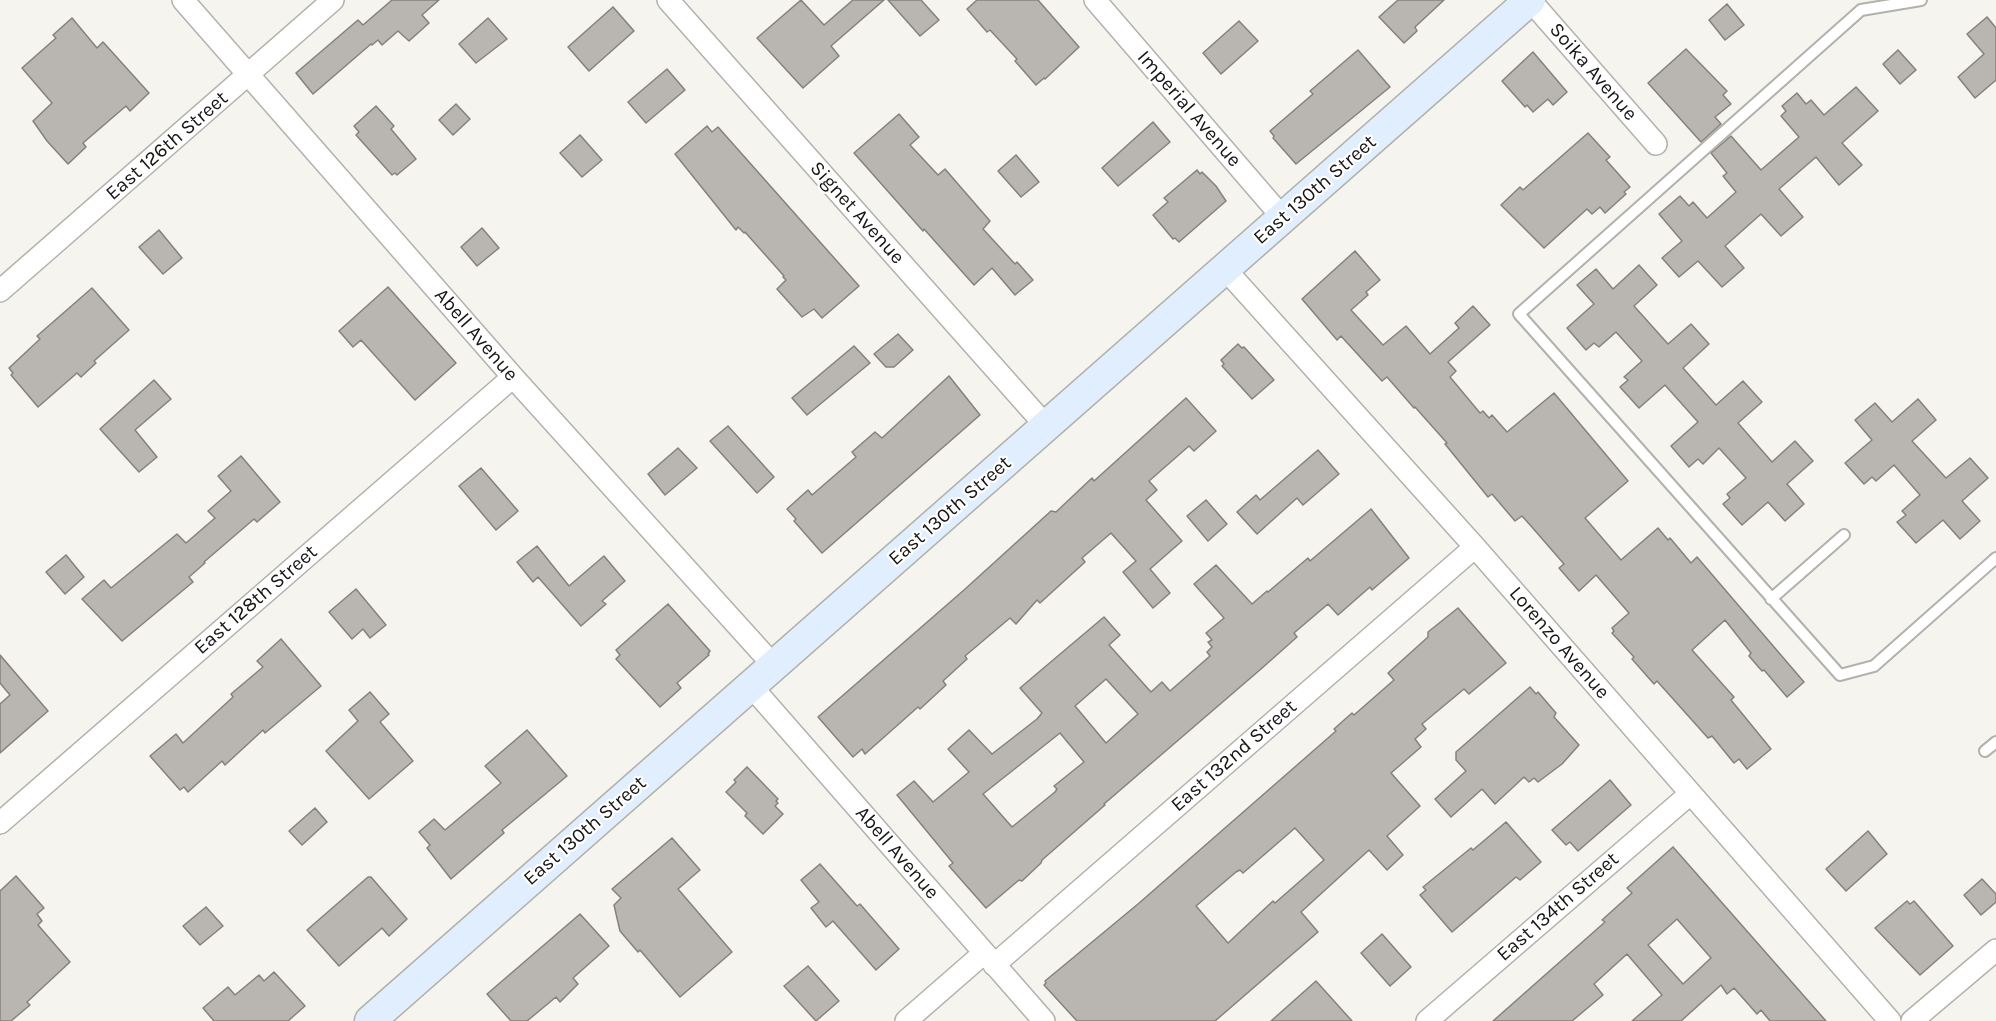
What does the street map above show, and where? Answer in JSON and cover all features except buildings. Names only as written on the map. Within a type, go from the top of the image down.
[{"type":"street","name":"Abell Avenue","points":[[183,0],[513,377],[774,666]]},
{"type":"street","name":"East 126th Street","points":[[0,291],[333,0]]},
{"type":"street","name":"Signet Avenue","points":[[668,0],[1046,426]]},
{"type":"street","name":"Imperial Avenue","points":[[1095,0],[1283,218]]},
{"type":"street","name":"East 130th Street","points":[[370,1021],[1530,0]]},
{"type":"street","name":"Soika Avenue","points":[[1530,0],[1656,144]]},
{"type":"street","name":"Lorenzo Avenue","points":[[1225,269],[1475,547],[1890,1021]]},
{"type":"street","name":"East 128th Street","points":[[0,823],[513,377]]},
{"type":"street","name":"East 132nd Street","points":[[906,1021],[989,959],[1475,547]]},
{"type":"street","name":"Abell Avenue","points":[[751,686],[1044,1021]]},
{"type":"street","name":"East 134th Street","points":[[1427,1021],[1690,794]]},
{"type":"street","points":[[1912,1021],[1996,950]]},
{"type":"lane","points":[[1921,0],[1861,10],[1519,314],[1840,675],[1874,666],[1996,558]]},
{"type":"lane","points":[[1771,599],[1844,536]]},
{"type":"lane","points":[[1985,751],[1996,742]]}]
